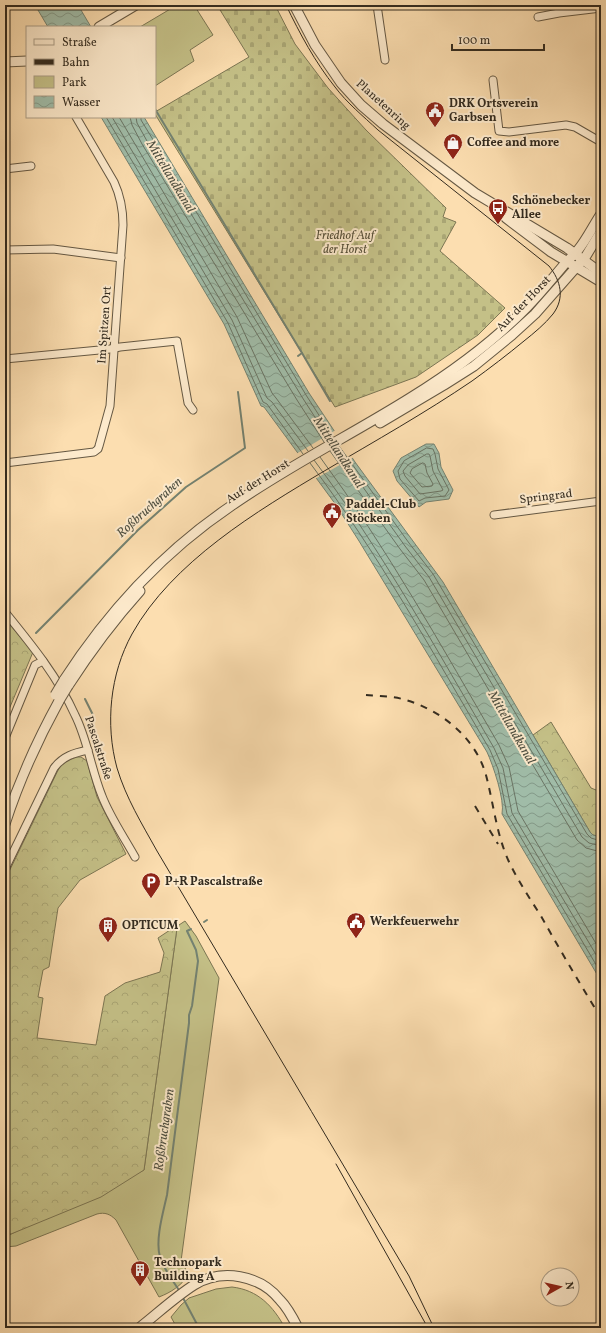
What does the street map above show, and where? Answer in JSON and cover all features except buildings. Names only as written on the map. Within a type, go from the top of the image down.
[{"type":"street","points":[[100,26],[121,9],[136,5]]},
{"type":"street","name":"Planetenring","points":[[294,5],[321,55],[341,83],[361,105],[404,141],[483,199],[528,236],[575,267]]},
{"type":"street","points":[[377,5],[384,60]]},
{"type":"street","points":[[538,17],[601,8]]},
{"type":"street","points":[[5,62],[26,61]]},
{"type":"street","points":[[493,80],[499,131],[509,132],[566,125],[575,127],[601,142]]},
{"type":"street","name":"Im Spitzen Ort","points":[[5,463],[91,453],[98,450],[110,406],[121,258],[123,218],[122,205],[119,193],[77,118]]},
{"type":"street","points":[[5,169],[31,166]]},
{"type":"street","name":"Planetenring","points":[[483,199],[562,245],[582,260]]},
{"type":"street","name":"Auf der Horst","points":[[350,437],[469,357],[502,331],[529,306],[574,254],[601,214]]},
{"type":"street","name":"Auf der Horst","points":[[5,804],[30,743],[66,683],[140,591],[160,571],[232,512],[300,466],[444,385],[474,366],[535,314],[582,260],[601,231]]},
{"type":"street","points":[[5,250],[53,249],[121,258]]},
{"type":"street","points":[[582,260],[601,273]]},
{"type":"street","points":[[575,267],[601,282]]},
{"type":"street","points":[[5,359],[177,341],[188,403],[193,410]]},
{"type":"street","name":"Springrad","points":[[494,515],[601,501]]},
{"type":"street","name":"Pascalstraße","points":[[5,612],[43,661],[68,698],[84,734],[102,796],[135,857]]},
{"type":"street","points":[[5,738],[35,665],[43,661]]},
{"type":"street","name":"Auf der Horst","points":[[5,824],[20,780],[57,698]]},
{"type":"street","points":[[5,869],[58,763],[69,754],[88,750]]},
{"type":"street","points":[[139,1328],[200,1282],[218,1277],[237,1276],[251,1280],[268,1288],[277,1296],[288,1310],[298,1328]]},
{"type":"green space","points":[[177,5],[194,5],[213,35],[190,50],[194,61],[156,85],[156,26],[142,26]]},
{"type":"green space","name":"Friedhof Auf der Horst","points":[[217,5],[275,5],[295,44],[328,88],[366,130],[446,208],[443,217],[456,222],[440,251],[505,308],[478,335],[416,377],[335,407],[156,116],[156,111],[249,57]]},
{"type":"green space","points":[[5,619],[33,652],[5,719]]},
{"type":"green space","points":[[551,722],[591,788],[601,792],[601,837],[593,835],[590,832],[533,735]]},
{"type":"green space","points":[[75,757],[81,757],[87,761],[97,797],[126,854],[80,880],[58,908],[49,967],[43,970],[38,997],[43,998],[37,1038],[96,1045],[105,996],[125,983],[160,972],[164,953],[158,938],[173,928],[177,928],[144,1170],[101,1197],[11,1234],[5,1234],[5,880],[61,764]]},
{"type":"green space","points":[[185,921],[196,936],[219,978],[181,1261],[189,1275],[176,1288],[159,1297],[116,1220],[112,1216],[102,1213],[97,1214],[16,1246],[5,1247],[5,1234],[11,1234],[144,1170],[177,928]]},
{"type":"green space","points":[[232,1287],[250,1292],[264,1300],[285,1328],[177,1328],[171,1317],[189,1298],[216,1289]]},
{"type":"water","points":[[35,5],[78,5],[90,26],[47,26]]},
{"type":"water","name":"Mittellandkanal","points":[[102,118],[145,118],[309,393],[355,462],[443,582],[590,832],[593,835],[601,837],[601,981],[502,814],[502,800],[487,752],[336,505],[264,407],[261,406],[224,324]]},
{"type":"water","points":[[426,444],[434,444],[439,453],[441,467],[453,490],[449,499],[426,502],[419,507],[397,481],[393,471],[401,458]]},
{"type":"pier","points":[[336,430],[354,457],[315,479],[296,454]]},
{"type":"waterway","points":[[156,111],[302,353],[298,356]]},
{"type":"waterway","points":[[302,353],[330,401]]},
{"type":"waterway","name":"Roßbruchgraben","points":[[36,633],[138,530],[186,487],[245,448],[238,392]]},
{"type":"waterway","name":"Roßbruchgraben","points":[[85,699],[93,715]]},
{"type":"waterway","name":"Roßbruchgraben","points":[[180,1292],[161,1261],[158,1243],[167,1195],[189,1015],[192,1006],[198,961],[196,950],[187,931],[191,929]]},
{"type":"waterway","name":"Roßbruchgraben","points":[[182,1296],[199,1328]]},
{"type":"tram line","points":[[286,5],[314,58],[340,93],[378,130],[549,266],[559,284],[559,302],[553,314],[539,328],[472,381],[418,416],[326,470],[245,521],[218,540],[169,584],[149,608],[132,634],[125,649],[114,682],[111,734],[117,768],[140,821],[409,1276],[434,1328]]},
{"type":"tram line","points":[[336,1164],[428,1328]]},
{"type":"railway","points":[[366,695],[386,696],[406,700],[420,705],[446,720],[457,729],[476,752],[487,779],[499,833],[510,864],[601,1018]]},
{"type":"railway","points":[[475,806],[498,844]]},
{"type":"place","name":"DRK Ortsverein Garbsen","points":[[435,128]]},
{"type":"place","name":"Coffee and more","points":[[453,160]]},
{"type":"place","name":"Schönebecker Allee","points":[[498,225]]},
{"type":"place","name":"Paddel-Club Stöcken","points":[[332,529]]},
{"type":"place","name":"P+R Pascalstraße","points":[[151,899]]},
{"type":"place","name":"Werkfeuerwehr","points":[[356,939]]},
{"type":"place","name":"OPTICUM","points":[[108,943]]},
{"type":"place","name":"Technopark Building A","points":[[140,1287]]}]
